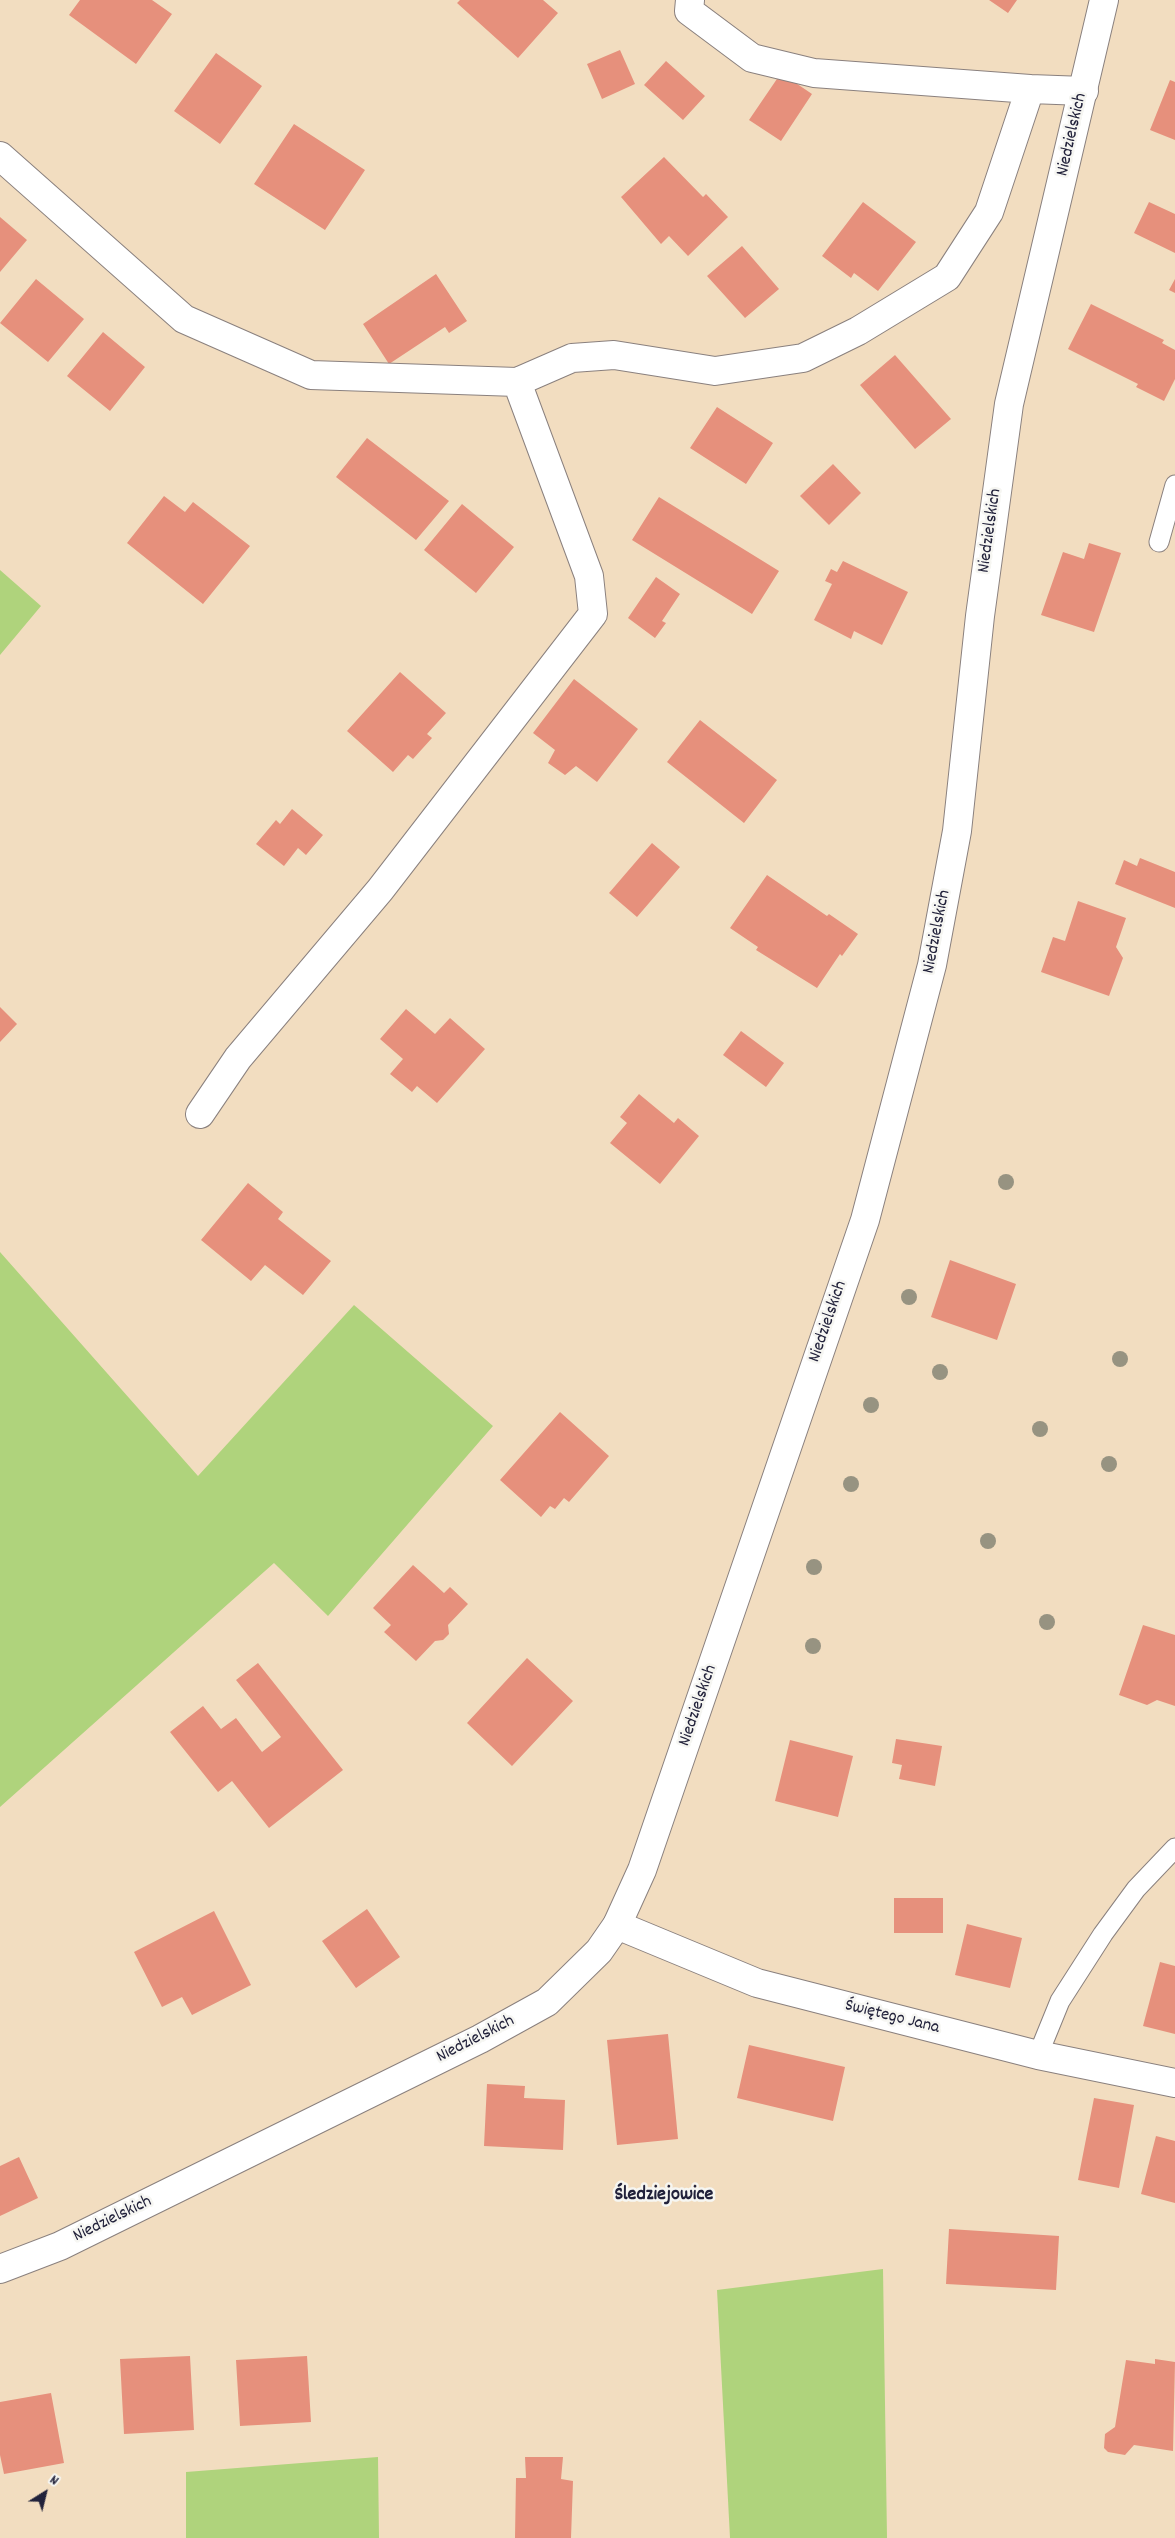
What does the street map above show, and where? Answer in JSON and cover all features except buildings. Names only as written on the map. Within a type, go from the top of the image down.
[{"type":"street","points":[[690,0],[689,10],[752,58],[814,73],[1030,89],[1084,91]]},
{"type":"street","name":"Niedzielskich","points":[[0,2269],[60,2246],[480,2039],[547,2002],[599,1951],[617,1925],[642,1870],[865,1220],[932,965],[957,831],[980,616],[1008,404],[1084,91],[1104,0]]},
{"type":"street","points":[[0,156],[184,319],[311,375],[517,382],[572,358],[614,355],[715,371],[802,358],[858,331],[946,277],[989,212],[1030,89]]},
{"type":"street","points":[[200,1114],[238,1058],[380,890],[593,614],[589,576],[517,382]]},
{"type":"street","name":"Świętego Jana","points":[[617,1925],[757,1983],[1038,2055],[1175,2083]]},
{"type":"lane","points":[[1159,542],[1175,486]]},
{"type":"lane","points":[[1038,2055],[1060,2001],[1103,1934],[1136,1889],[1175,1848]]},
{"type":"green space","points":[[0,570],[41,606],[0,655]]},
{"type":"green space","points":[[0,1252],[198,1476],[354,1305],[493,1426],[328,1616],[274,1563],[0,1807]]},
{"type":"green space","points":[[883,2269],[887,2538],[730,2538],[717,2290]]},
{"type":"green space","points":[[378,2457],[379,2538],[186,2538],[186,2472]]},
{"type":"district","name":"Śledziejowice","points":[[664,2196]]}]
